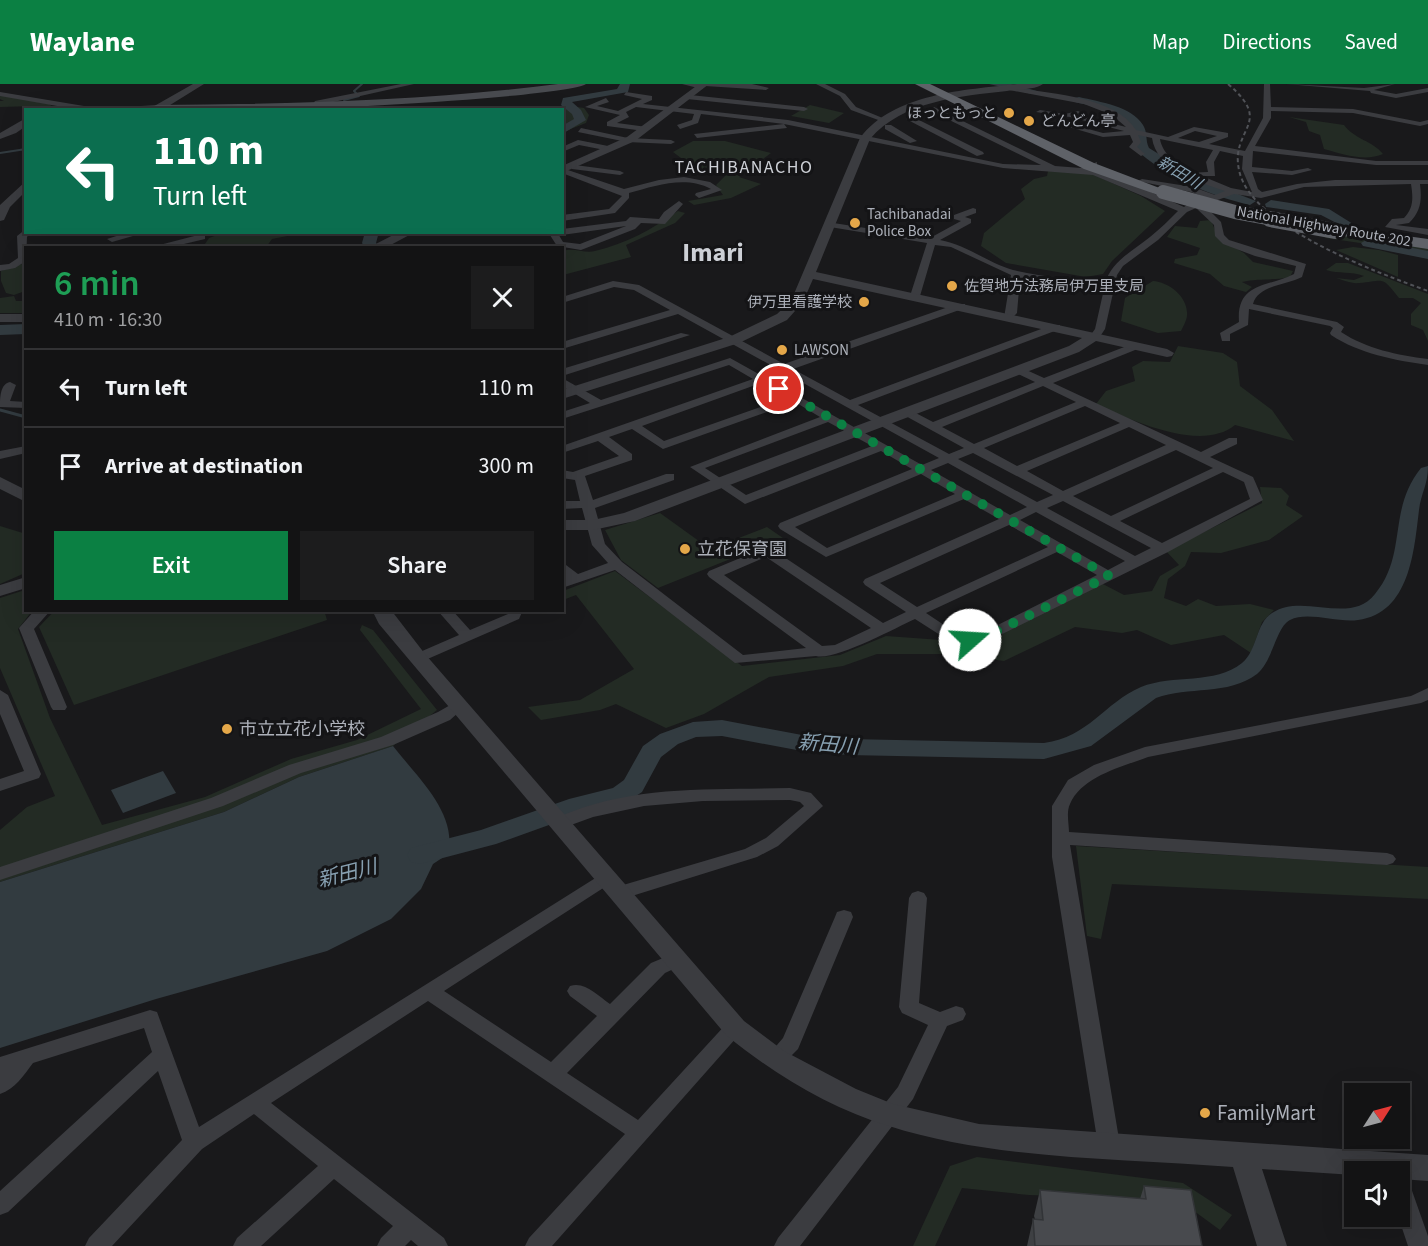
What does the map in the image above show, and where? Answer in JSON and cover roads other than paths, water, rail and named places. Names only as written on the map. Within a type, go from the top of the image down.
[{"type":"highway","name":"National Highway Route 202","points":[[921,84],[1089,166],[1132,182],[1235,212],[1337,230],[1428,242]]},
{"type":"main road","points":[[313,108],[415,102],[581,84]]},
{"type":"street","points":[[157,108],[200,84]]},
{"type":"street","points":[[313,108],[357,95],[411,84]]},
{"type":"street","points":[[685,84],[720,88],[754,84],[766,88]]},
{"type":"street","points":[[819,84],[843,95],[846,103],[856,111],[884,123],[913,141]]},
{"type":"street","points":[[564,394],[734,340],[782,317],[797,302],[866,138],[884,123],[949,97],[1039,84]]},
{"type":"street","points":[[1260,195],[1254,190],[1246,169],[1248,151],[1264,127],[1268,109],[1267,84]]},
{"type":"street","points":[[1289,84],[1367,112],[1424,123],[1428,129]]},
{"type":"street","points":[[1268,109],[1336,99],[1392,84]]},
{"type":"street","points":[[566,168],[629,139],[704,85]]},
{"type":"street","points":[[1007,89],[1097,108],[1123,119],[1133,131],[1137,142],[1133,147],[1141,154]]},
{"type":"street","points":[[380,90],[374,97],[415,102]]},
{"type":"street","points":[[1364,90],[1396,96],[1428,90]]},
{"type":"street","points":[[36,95],[55,92]]},
{"type":"street","points":[[0,93],[36,95],[86,108]]},
{"type":"street","points":[[619,113],[649,98],[626,94]]},
{"type":"street","points":[[690,97],[804,109]]},
{"type":"street","points":[[949,97],[979,131],[1054,170]]},
{"type":"street","points":[[1336,99],[1348,117],[1348,123]]},
{"type":"street","points":[[606,100],[589,107],[626,115],[610,124],[644,129]]},
{"type":"street","points":[[636,105],[793,123],[963,156],[993,165],[1054,170],[1089,166]]},
{"type":"street","points":[[1071,115],[1097,108]]},
{"type":"street","points":[[680,127],[695,121],[699,112]]},
{"type":"street","points":[[1040,112],[1071,115],[1217,149],[1376,163],[1428,163]]},
{"type":"street","points":[[909,117],[993,161],[993,165]]},
{"type":"street","points":[[1108,124],[1123,119]]},
{"type":"street","points":[[0,136],[13,131],[24,123]]},
{"type":"street","points":[[697,136],[712,132],[757,132],[793,123]]},
{"type":"street","points":[[1066,125],[1103,135],[1133,131]]},
{"type":"street","points":[[1169,139],[1194,129],[1225,135],[1200,145]]},
{"type":"street","points":[[581,130],[629,139],[671,142]]},
{"type":"street","points":[[897,143],[979,131]]},
{"type":"street","points":[[1155,135],[1158,148],[1163,155],[1191,174],[1231,192],[1260,195],[1301,186],[1397,180],[1428,182]]},
{"type":"street","points":[[564,151],[578,142],[610,149]]},
{"type":"street","points":[[1191,174],[1212,174],[1210,162],[1217,149]]},
{"type":"street","points":[[564,153],[586,160]]},
{"type":"street","points":[[566,168],[620,173]]},
{"type":"street","points":[[566,168],[624,192],[676,178],[712,186],[718,190],[699,195]]},
{"type":"street","points":[[1246,169],[1292,172],[1308,170]]},
{"type":"street","points":[[1397,180],[1428,170]]},
{"type":"street","points":[[1415,181],[1418,206],[1416,212],[1406,221],[1395,221],[1389,227],[1428,232]]},
{"type":"street","points":[[1132,182],[1193,190],[1214,196]]},
{"type":"street","points":[[1132,182],[1157,200],[1184,210]]},
{"type":"street","points":[[0,218],[5,206],[24,186]]},
{"type":"street","points":[[564,218],[612,212],[626,196],[624,192]]},
{"type":"street","points":[[564,525],[593,525],[629,517],[1074,349],[1095,336],[1100,329],[1112,275],[1120,264],[1155,238],[1184,210],[1214,196],[1231,192]]},
{"type":"street","points":[[564,231],[638,222],[662,222],[667,214],[679,204]]},
{"type":"street","points":[[1196,204],[1218,224],[1220,236],[1226,242],[1258,254],[1300,264],[1299,275],[1288,283],[1257,288],[1250,294],[1243,310],[1244,323],[1225,333],[1226,339]]},
{"type":"street","points":[[915,296],[932,241],[968,221],[957,217],[973,211]]},
{"type":"street","points":[[612,212],[615,216],[638,222]]},
{"type":"street","points":[[554,234],[561,244],[581,247],[638,222]]},
{"type":"street","points":[[830,224],[932,241],[963,249],[1016,273],[1109,287]]},
{"type":"street","points":[[0,268],[12,266],[23,259],[22,236],[24,234]]},
{"type":"street","points":[[112,239],[134,234]]},
{"type":"street","points":[[139,234],[153,246]]},
{"type":"street","points":[[378,246],[406,234]]},
{"type":"street","points":[[159,246],[202,237]]},
{"type":"street","points":[[1008,316],[1012,313],[1016,273]]},
{"type":"street","points":[[809,274],[1008,316],[1167,354]]},
{"type":"street","points":[[564,299],[613,284],[636,287],[1136,562]]},
{"type":"street","points":[[784,368],[961,306]]},
{"type":"street","points":[[1246,306],[1333,324],[1339,327],[1335,333],[1341,337],[1382,353],[1428,362]]},
{"type":"street","points":[[564,346],[665,324],[681,310]]},
{"type":"street","points":[[0,318],[24,318]]},
{"type":"street","points":[[564,372],[685,335],[665,324]]},
{"type":"street","points":[[849,404],[1056,327]]},
{"type":"street","points":[[933,426],[1136,346]]},
{"type":"street","points":[[564,415],[730,361],[1109,576]]},
{"type":"street","points":[[1018,370],[1201,456],[1249,480],[1257,500],[1256,503],[981,639],[956,639],[870,582],[1176,445]]},
{"type":"street","points":[[564,449],[762,380]]},
{"type":"street","points":[[779,389],[806,380]]},
{"type":"street","points":[[564,382],[600,404]]},
{"type":"street","points":[[24,383],[5,385],[3,404],[24,405]]},
{"type":"street","points":[[632,424],[663,445],[796,398]]},
{"type":"street","points":[[965,494],[826,554],[785,526],[1086,402]]},
{"type":"street","points":[[906,412],[1163,549]]},
{"type":"street","points":[[830,417],[696,467],[745,500],[882,447]]},
{"type":"street","points":[[1017,471],[1130,423]]},
{"type":"street","points":[[564,474],[578,474],[628,457],[599,436]]},
{"type":"street","points":[[1201,456],[1233,441]]},
{"type":"street","points":[[0,455],[24,449]]},
{"type":"street","points":[[1110,521],[1224,467]]},
{"type":"street","points":[[578,474],[599,545],[617,565],[740,660],[822,653],[838,649],[1058,546]]},
{"type":"street","points":[[564,505],[597,504],[670,477]]},
{"type":"street","points":[[0,482],[24,496]]},
{"type":"street","points":[[822,653],[714,574],[767,552],[882,629]]},
{"type":"street","points":[[569,582],[617,565]]},
{"type":"street","points":[[0,591],[24,583]]},
{"type":"street","points":[[42,612],[26,628],[59,707]]},
{"type":"street","points":[[382,612],[386,620],[675,960],[735,1028],[775,1059],[846,1097],[890,1114],[979,1136],[1244,1156],[1344,1169]]},
{"type":"street","points":[[446,612],[468,636]]},
{"type":"street","points":[[418,658],[514,616],[515,612]]},
{"type":"street","points":[[1109,1145],[1061,857],[1060,806],[1074,784],[1100,768],[1145,752],[1416,700],[1428,693]]},
{"type":"street","points":[[0,695],[6,728],[33,774],[0,785]]},
{"type":"street","points":[[0,874],[217,802],[295,769],[387,741],[444,716],[459,705]]},
{"type":"street","points":[[97,1246],[194,1142],[428,991],[612,885],[751,853],[772,842],[815,806],[804,797],[790,794],[655,798],[554,816]]},
{"type":"street","points":[[1061,838],[1387,859]]},
{"type":"street","points":[[786,1246],[906,1093],[948,1017],[909,1007],[918,898]]},
{"type":"street","points":[[775,1059],[791,1043],[844,917]]},
{"type":"street","points":[[552,1074],[658,968],[675,960]]},
{"type":"street","points":[[428,991],[639,1132]]},
{"type":"street","points":[[577,991],[611,1016]]},
{"type":"street","points":[[0,1065],[150,1018],[194,1142]]},
{"type":"street","points":[[546,1243],[639,1132],[735,1028]]},
{"type":"street","points":[[0,1205],[163,1054]]},
{"type":"street","points":[[0,1085],[16,1071],[26,1057]]},
{"type":"street","points":[[254,1102],[436,1246]]},
{"type":"street","points":[[1244,1156],[1272,1246]]},
{"type":"street","points":[[245,1246],[334,1165]]},
{"type":"street","points":[[1410,1172],[1428,1168]]},
{"type":"street","points":[[1410,1218],[1420,1246]]},
{"type":"street","points":[[389,1246],[410,1225]]},
{"type":"water","points":[[393,746],[433,796],[447,824],[449,839],[448,854],[433,864],[421,889],[391,919],[327,951],[156,999],[0,1048],[0,882],[224,812],[299,777]]},
{"type":"water","points":[[163,771],[176,793],[123,813],[111,790]]},
{"type":"waterway","points":[[344,100],[359,96],[354,91],[362,84]]},
{"type":"waterway","points":[[564,130],[580,120],[577,112],[566,105],[567,100],[619,92],[624,90],[625,84]]},
{"type":"waterway","name":"新田川","points":[[994,84],[1032,91]]},
{"type":"waterway","name":"新田川","points":[[1079,100],[1110,108],[1130,118],[1138,125],[1144,150],[1181,174],[1208,188],[1250,201]]},
{"type":"waterway","points":[[0,153],[24,149]]},
{"type":"waterway","name":"新田川","points":[[1271,204],[1324,212],[1346,224]]},
{"type":"waterway","points":[[371,234],[369,243],[371,246]]},
{"type":"waterway","name":"新田川","points":[[1368,243],[1428,255]]},
{"type":"waterway","points":[[0,330],[24,329]]},
{"type":"waterway","points":[[0,410],[24,416]]},
{"type":"waterway","name":"新田川","points":[[420,855],[487,838],[578,805],[621,794],[633,786],[652,752],[669,739],[693,730],[722,728],[802,743],[848,747],[1044,751],[1077,743],[1096,732],[1130,704],[1148,693],[1169,686],[1216,682],[1239,675],[1249,669],[1260,656],[1272,626],[1281,616],[1305,611],[1346,615],[1371,609],[1384,597],[1398,571],[1405,552],[1409,510],[1414,491],[1428,472]]},
{"type":"railway","points":[[1228,84],[1242,97],[1250,118],[1240,144],[1239,170],[1248,191],[1266,210],[1291,229],[1319,245],[1379,273],[1428,291]]},
{"type":"place","name":"ほっともっと","points":[[1009,113]]},
{"type":"place","name":"どんどん亭","points":[[1029,121]]},
{"type":"place","name":"Tachibanadai Police Box","points":[[855,223]]},
{"type":"place","name":"佐賀地方法務局伊万里支局","points":[[952,286]]},
{"type":"place","name":"伊万里看護学校","points":[[864,302]]},
{"type":"place","name":"LAWSON","points":[[782,350]]},
{"type":"place","name":"立花保育園","points":[[685,549]]},
{"type":"place","name":"市立立花小学校","points":[[227,729]]},
{"type":"place","name":"FamilyMart","points":[[1205,1113]]},
{"type":"district","name":"TACHIBANACHO","points":[[744,167]]},
{"type":"district","name":"Imari","points":[[713,252]]}]
